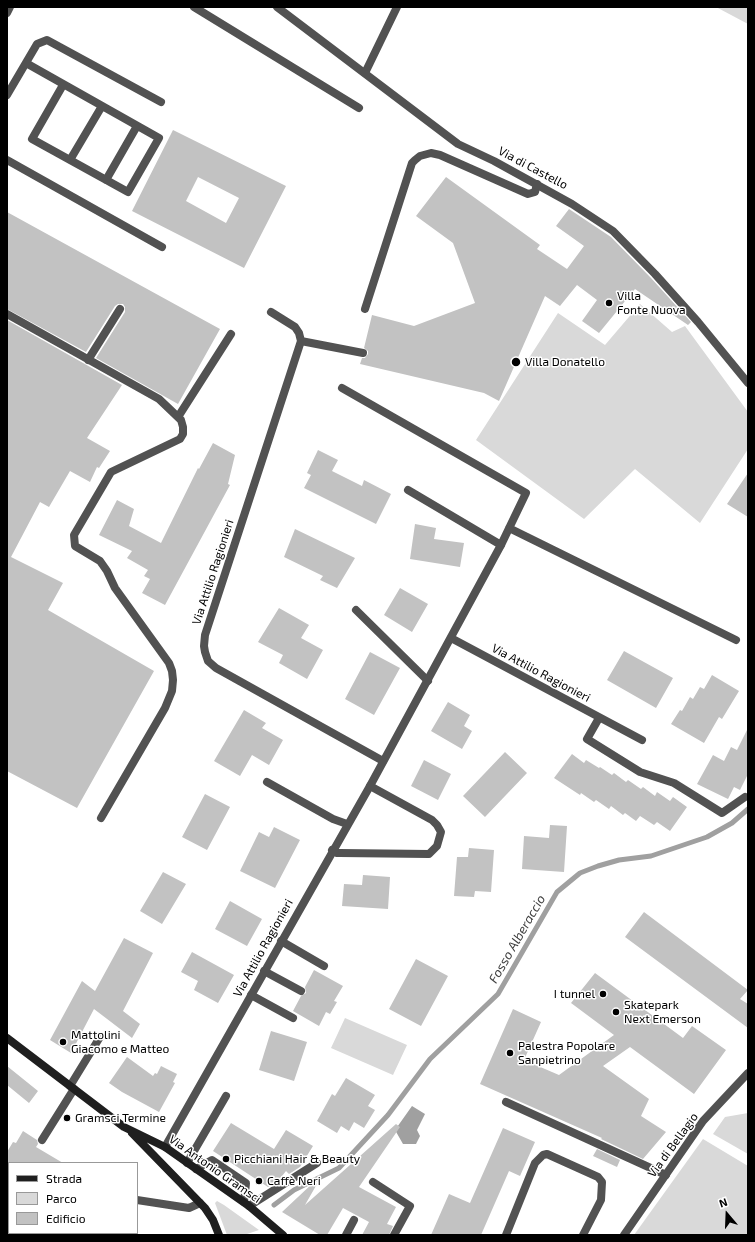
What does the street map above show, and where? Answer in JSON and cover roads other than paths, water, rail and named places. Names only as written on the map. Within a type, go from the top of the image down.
[{"type":"main road","name":"Via Antonio Gramsci","points":[[7,1038],[129,1130],[210,1214],[219,1235]]},
{"type":"main road","name":"Via Antonio Gramsci","points":[[129,1130],[165,1147],[247,1204],[283,1235]]},
{"type":"street","points":[[7,14],[10,7]]},
{"type":"street","points":[[194,7],[359,108]]},
{"type":"street","name":"Via di Castello","points":[[277,7],[458,144],[537,184],[572,204],[613,231],[656,274],[698,322],[748,384]]},
{"type":"street","points":[[365,73],[397,7]]},
{"type":"street","points":[[7,95],[37,44],[47,40],[161,102]]},
{"type":"street","points":[[26,63],[159,138],[128,192],[32,139],[63,85]]},
{"type":"street","points":[[70,160],[102,106]]},
{"type":"street","points":[[106,180],[137,126]]},
{"type":"street","points":[[365,310],[412,162],[420,156],[431,153],[440,155],[528,194],[535,192],[537,184]]},
{"type":"street","points":[[7,160],[162,247]]},
{"type":"street","points":[[88,360],[120,309]]},
{"type":"street","points":[[271,312],[295,327],[299,333],[301,341],[363,353]]},
{"type":"street","points":[[7,314],[159,399],[181,420],[183,427],[183,434],[180,439],[110,472],[74,535],[75,546],[100,561],[107,571],[115,588],[169,663],[173,675],[172,691],[169,700],[100,818]]},
{"type":"street","points":[[178,417],[231,334]]},
{"type":"street","name":"Via Attilio Ragionieri","points":[[301,341],[205,635],[205,652],[208,661],[216,668],[384,761]]},
{"type":"street","name":"Via Attilio Ragionieri","points":[[165,1147],[332,850],[384,761],[501,545],[526,493],[342,388]]},
{"type":"street","points":[[408,490],[501,545]]},
{"type":"street","points":[[510,528],[736,640]]},
{"type":"street","points":[[356,610],[428,681]]},
{"type":"street","name":"Via Attilio Ragionieri","points":[[451,638],[642,740]]},
{"type":"street","points":[[599,718],[587,739],[640,772],[674,783],[722,813],[745,797]]},
{"type":"street","points":[[267,782],[333,819],[347,824]]},
{"type":"street","points":[[332,850],[340,853],[429,854],[437,846],[440,832],[438,825],[432,820],[370,786]]},
{"type":"street","points":[[281,941],[324,966]]},
{"type":"street","points":[[264,971],[301,991]]},
{"type":"street","points":[[251,995],[293,1018]]},
{"type":"street","points":[[42,1140],[100,1037]]},
{"type":"street","name":"Via di Bellagio","points":[[624,1235],[703,1121],[746,1079]]},
{"type":"street","points":[[187,1163],[226,1096]]},
{"type":"street","points":[[506,1102],[666,1175]]},
{"type":"street","points":[[506,1235],[537,1159],[547,1154],[598,1177],[602,1182],[602,1200],[583,1235]]},
{"type":"street","points":[[196,1169],[212,1160],[246,1183],[247,1204],[317,1163]]},
{"type":"street","points":[[373,1182],[410,1206],[394,1235]]},
{"type":"street","points":[[138,1200],[189,1208],[200,1203]]},
{"type":"street","points":[[346,1235],[354,1220]]},
{"type":"waterway","name":"Fosso Alberaccio","points":[[274,1205],[294,1190],[339,1168],[388,1115],[430,1059],[498,994],[557,892],[580,873],[598,866],[619,860],[651,856],[707,837],[732,823],[748,809]]},
{"type":"place","name":"Villa Fonte Nuova","points":[[609,303]]},
{"type":"place","name":"Villa Donatello","points":[[516,362]]},
{"type":"place","name":"I tunnel","points":[[603,994]]},
{"type":"place","name":"Skatepark Next Emerson","points":[[616,1012]]},
{"type":"place","name":"Mattolini Giacomo e Matteo","points":[[63,1042]]},
{"type":"place","name":"Palestra Popolare Sanpietrino","points":[[510,1053]]},
{"type":"place","name":"Gramsci Termine","points":[[67,1118]]},
{"type":"place","name":"Picchiani Hair & Beauty","points":[[226,1159]]},
{"type":"place","name":"Caffè Neri","points":[[259,1181]]}]
